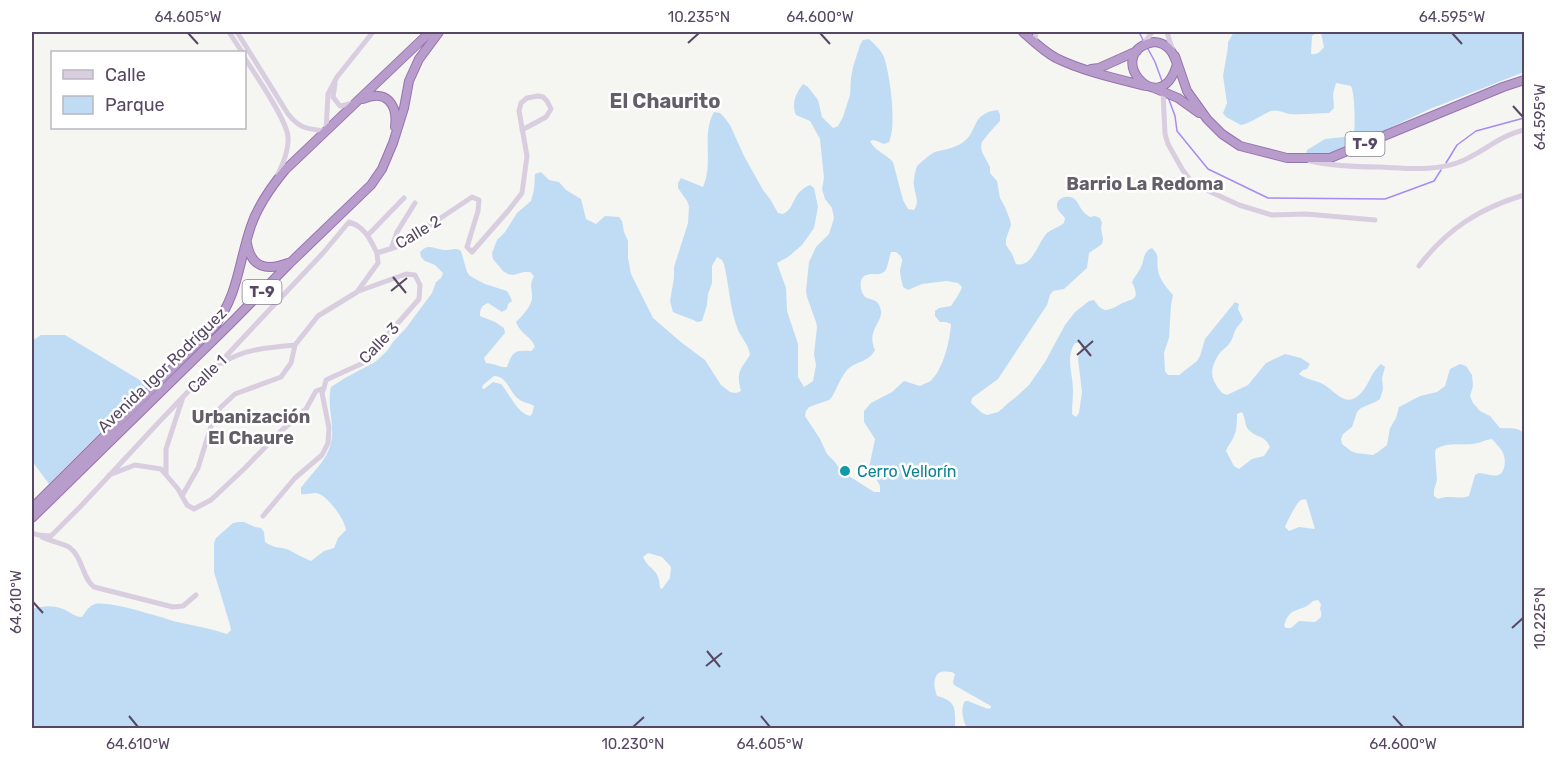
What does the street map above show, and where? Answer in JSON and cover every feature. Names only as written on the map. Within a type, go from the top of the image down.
[{"type":"highway","name":"Avenida Igor Rodríguez","points":[[32,518],[36,509],[214,327],[223,315],[234,292],[257,210],[285,170],[429,32]]},
{"type":"highway","name":"Avenida Igor Rodríguez","points":[[36,509],[231,324],[371,185],[390,151],[404,108],[409,81],[418,59],[438,32]]},
{"type":"highway","name":"T-9","points":[[1023,32],[1055,57],[1076,66],[1119,80],[1159,88],[1191,107],[1222,134],[1240,146],[1274,155],[1302,159],[1330,158],[1524,80]]},
{"type":"highway","name":"T-9","points":[[1076,66],[1086,69],[1099,68],[1154,42],[1166,45],[1175,56],[1187,91],[1207,119]]},
{"type":"highway","points":[[1139,49],[1134,56],[1132,68],[1136,75],[1159,88],[1171,78],[1175,71],[1177,64],[1175,56]]},
{"type":"highway","name":"T-9","points":[[357,102],[370,96],[377,96],[388,100],[395,109],[396,118],[390,151]]},
{"type":"highway","name":"T-9","points":[[247,240],[249,252],[257,264],[270,268],[290,263]]},
{"type":"street","points":[[230,32],[241,51]]},
{"type":"street","points":[[237,32],[296,124],[308,130],[326,131],[328,94],[337,77],[373,32]]},
{"type":"street","points":[[1032,41],[1035,39],[1036,32]]},
{"type":"street","points":[[1139,49],[1152,32]]},
{"type":"street","points":[[1167,32],[1175,56]]},
{"type":"street","points":[[246,60],[282,120],[288,135],[287,155],[272,186]]},
{"type":"street","points":[[337,77],[333,97],[336,103],[339,106],[357,102]]},
{"type":"street","points":[[1159,88],[1168,144],[1191,181],[1239,205],[1272,215],[1306,214],[1375,220]]},
{"type":"street","name":"Calle 2","points":[[182,496],[198,468],[219,408],[235,394],[281,377],[291,363],[295,345],[318,316],[357,292],[378,263],[377,253],[399,246],[472,197],[479,200],[467,247],[471,252],[522,193],[527,156],[522,130],[519,111],[521,103],[527,98],[543,97],[551,109],[546,117],[522,130]]},
{"type":"street","points":[[1302,159],[1329,166],[1401,168],[1446,166],[1464,160],[1524,130]]},
{"type":"street","points":[[1419,266],[1432,249],[1468,219],[1483,210],[1523,197]]},
{"type":"street","points":[[377,253],[368,235],[404,198]]},
{"type":"street","points":[[391,249],[397,232],[415,203]]},
{"type":"street","name":"Calle 1","points":[[34,534],[51,536],[204,375],[214,369],[323,253],[349,222],[357,225],[368,235]]},
{"type":"street","name":"Calle 3","points":[[182,496],[187,505],[194,508],[211,500],[306,409],[316,391],[324,388],[326,380],[363,363],[419,299],[420,285],[415,275],[406,274],[357,292]]},
{"type":"street","points":[[214,369],[230,358],[264,348],[295,345]]},
{"type":"street","points":[[263,516],[295,478],[322,455],[328,443],[322,393],[324,388]]},
{"type":"street","points":[[165,474],[166,449],[184,396]]},
{"type":"street","points":[[110,475],[135,465],[161,469],[182,496]]},
{"type":"street","points":[[36,509],[33,520],[34,534],[69,546],[77,556],[88,581],[94,587],[173,607],[183,606],[196,595]]},
{"type":"green space","points":[[1234,32],[1317,32],[1524,32],[1524,72],[1430,109],[1349,147],[1318,156],[1306,154],[1307,150],[1325,139],[1344,137],[1354,133],[1355,116],[1351,86],[1336,83],[1333,94],[1334,108],[1329,113],[1290,114],[1274,111],[1241,125],[1223,113],[1227,103],[1223,76],[1228,42]],"holes":[[[1317,32],[1321,33],[1324,47],[1318,53],[1311,54],[1312,36]]]},
{"type":"green space","points":[[869,39],[883,55],[892,100],[889,142],[884,144],[874,140],[870,141],[893,162],[903,200],[908,209],[914,210],[917,204],[914,181],[917,166],[932,153],[962,143],[971,134],[983,115],[998,110],[1000,121],[982,142],[981,147],[990,167],[990,173],[997,181],[1000,198],[1010,220],[1006,245],[1016,264],[1027,262],[1047,233],[1064,223],[1065,218],[1057,206],[1061,198],[1073,198],[1086,214],[1100,218],[1102,223],[1102,244],[1089,253],[1087,268],[1064,289],[1053,291],[1047,305],[998,379],[972,398],[971,403],[982,413],[987,415],[998,412],[1029,385],[1045,362],[1065,325],[1075,312],[1089,301],[1094,300],[1105,310],[1134,298],[1136,293],[1132,282],[1142,266],[1145,254],[1152,248],[1157,256],[1160,277],[1173,295],[1169,338],[1164,353],[1165,371],[1168,375],[1179,375],[1197,361],[1205,339],[1235,302],[1239,304],[1238,309],[1243,319],[1230,342],[1219,354],[1212,370],[1213,379],[1222,393],[1227,395],[1248,385],[1266,363],[1285,354],[1301,358],[1310,364],[1299,374],[1351,400],[1362,392],[1381,364],[1385,367],[1380,399],[1357,412],[1352,427],[1343,434],[1341,439],[1342,444],[1356,453],[1373,455],[1387,445],[1390,428],[1399,407],[1420,396],[1437,392],[1445,386],[1450,369],[1460,364],[1466,366],[1472,375],[1473,386],[1470,396],[1473,403],[1480,411],[1490,416],[1500,428],[1515,429],[1524,433],[1524,728],[967,728],[963,714],[965,701],[988,709],[991,706],[954,685],[955,674],[941,672],[936,676],[935,690],[937,696],[952,704],[955,728],[32,728],[32,609],[55,607],[82,617],[95,604],[111,605],[227,634],[231,630],[214,572],[214,543],[216,538],[233,523],[244,522],[261,528],[265,542],[311,561],[324,551],[334,548],[338,538],[346,530],[339,514],[320,494],[301,494],[301,488],[321,464],[331,443],[331,387],[375,362],[387,351],[432,293],[443,273],[421,257],[420,252],[423,249],[429,247],[461,251],[470,276],[507,291],[510,296],[512,301],[502,312],[488,303],[481,310],[480,316],[504,328],[505,333],[484,358],[486,363],[507,367],[515,353],[531,351],[535,347],[516,322],[531,303],[531,284],[534,276],[530,272],[508,274],[493,259],[492,253],[497,240],[517,213],[531,201],[535,174],[541,172],[549,180],[559,182],[566,190],[581,199],[586,219],[596,224],[605,216],[619,217],[628,241],[631,274],[653,318],[705,360],[721,385],[730,392],[736,393],[741,391],[740,372],[750,355],[735,322],[722,260],[717,257],[712,266],[712,283],[702,321],[697,322],[673,312],[670,301],[674,267],[688,223],[689,206],[678,188],[678,183],[681,178],[703,187],[708,168],[710,121],[714,112],[720,113],[730,125],[744,156],[778,213],[783,214],[787,211],[804,188],[810,185],[814,188],[818,207],[814,228],[802,245],[777,263],[786,288],[787,311],[798,344],[798,377],[804,387],[813,381],[816,365],[814,354],[817,327],[806,291],[809,262],[816,247],[829,234],[834,218],[832,208],[825,199],[822,189],[824,178],[820,139],[810,121],[796,115],[794,103],[803,84],[818,100],[822,117],[833,128],[838,126],[850,95],[853,67],[863,40]],"holes":[[[891,252],[896,252],[902,261],[900,271],[903,287],[908,290],[922,284],[947,281],[958,283],[962,287],[951,306],[935,311],[935,316],[940,322],[951,324],[945,355],[934,377],[920,386],[904,381],[892,392],[871,403],[864,411],[864,422],[875,439],[869,468],[880,486],[880,492],[874,492],[841,471],[827,454],[805,416],[809,407],[829,400],[847,370],[869,357],[875,350],[873,335],[880,319],[880,308],[877,302],[864,296],[861,281],[864,276],[880,274],[887,267]],[[1075,343],[1081,343],[1078,359],[1082,392],[1079,413],[1076,417],[1072,414],[1070,354]],[[494,376],[499,377],[516,397],[534,406],[532,414],[530,416],[522,411],[501,384],[493,382],[484,389],[482,388]],[[1242,412],[1248,429],[1266,440],[1270,447],[1264,456],[1252,459],[1239,469],[1234,466],[1226,451],[1237,425],[1237,414]],[[1492,439],[1505,459],[1501,473],[1475,475],[1469,496],[1438,499],[1434,496],[1437,480],[1436,449],[1449,445],[1474,444]],[[1306,499],[1315,529],[1299,527],[1289,531],[1285,527],[1301,500]],[[648,553],[662,557],[671,567],[670,578],[662,589],[658,576],[643,557]],[[1318,600],[1321,604],[1319,619],[1315,622],[1299,621],[1291,628],[1284,626],[1289,615]]]},
{"type":"green space","points":[[41,335],[65,335],[148,385],[49,484],[32,461],[32,341]]},
{"type":"waterway","points":[[1139,32],[1143,40]]},
{"type":"waterway","points":[[1147,47],[1162,81]]},
{"type":"waterway","points":[[1168,97],[1175,116],[1177,131],[1208,169],[1268,198],[1385,199],[1434,181],[1441,170]]},
{"type":"waterway","points":[[1446,163],[1457,145],[1476,131],[1524,118]]},
{"type":"place","name":"Cerro Vellorín","points":[[845,471]]},
{"type":"district","name":"El Chaurito","points":[[665,101]]},
{"type":"district","name":"Barrio La Redoma","points":[[1145,184]]},
{"type":"district","name":"Urbanización El Chaure","points":[[251,427]]}]
